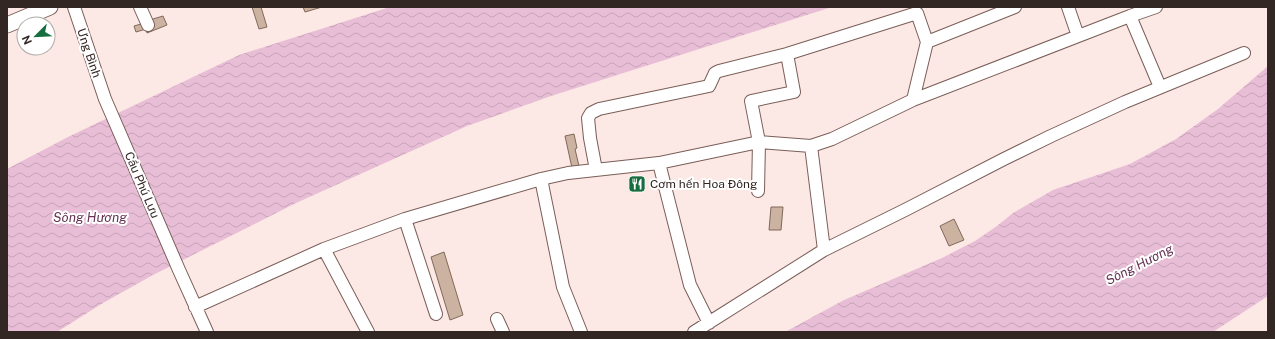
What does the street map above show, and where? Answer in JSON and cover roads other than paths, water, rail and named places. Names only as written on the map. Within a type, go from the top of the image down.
[{"type":"main road","points":[[7,25],[50,7]]},
{"type":"street","name":"Ưng Bình","points":[[74,7],[105,98]]},
{"type":"street","points":[[140,7],[148,25]]},
{"type":"street","points":[[927,42],[1015,7]]},
{"type":"street","points":[[1068,7],[1078,36]]},
{"type":"street","points":[[207,332],[195,307],[324,249],[406,219],[541,179],[568,173],[660,163],[758,142],[811,146],[832,139],[913,100],[1156,7]]},
{"type":"street","points":[[596,170],[588,118],[591,113],[599,108],[709,86],[715,73],[719,71],[787,54],[917,13],[927,42],[913,100]]},
{"type":"street","points":[[1130,16],[1160,87]]},
{"type":"street","points":[[694,332],[824,250],[1017,152],[1125,102],[1244,53]]},
{"type":"street","points":[[758,191],[758,142],[751,101],[794,92],[787,54]]},
{"type":"street","name":"Cầu Phú Lưu","points":[[105,98],[195,307]]},
{"type":"street","points":[[811,146],[824,250]]},
{"type":"street","points":[[660,163],[690,285],[709,323]]},
{"type":"street","points":[[541,179],[563,287],[581,332]]},
{"type":"street","points":[[406,219],[436,314]]},
{"type":"street","points":[[324,249],[368,332]]},
{"type":"street","points":[[497,319],[503,332]]},
{"type":"water","name":"Sông Hương","points":[[390,7],[832,7],[551,96],[467,126],[296,203],[153,275],[103,303],[57,332],[7,332],[7,169],[68,137],[239,55]]},
{"type":"water","name":"Sông Hương","points":[[1268,66],[1268,296],[1213,332],[785,332],[844,300],[942,258],[975,241],[1013,213],[1053,190],[1130,164],[1176,139],[1218,109]]},
{"type":"place","name":"Cơm hến Hoa Đông","points":[[637,184]]}]
